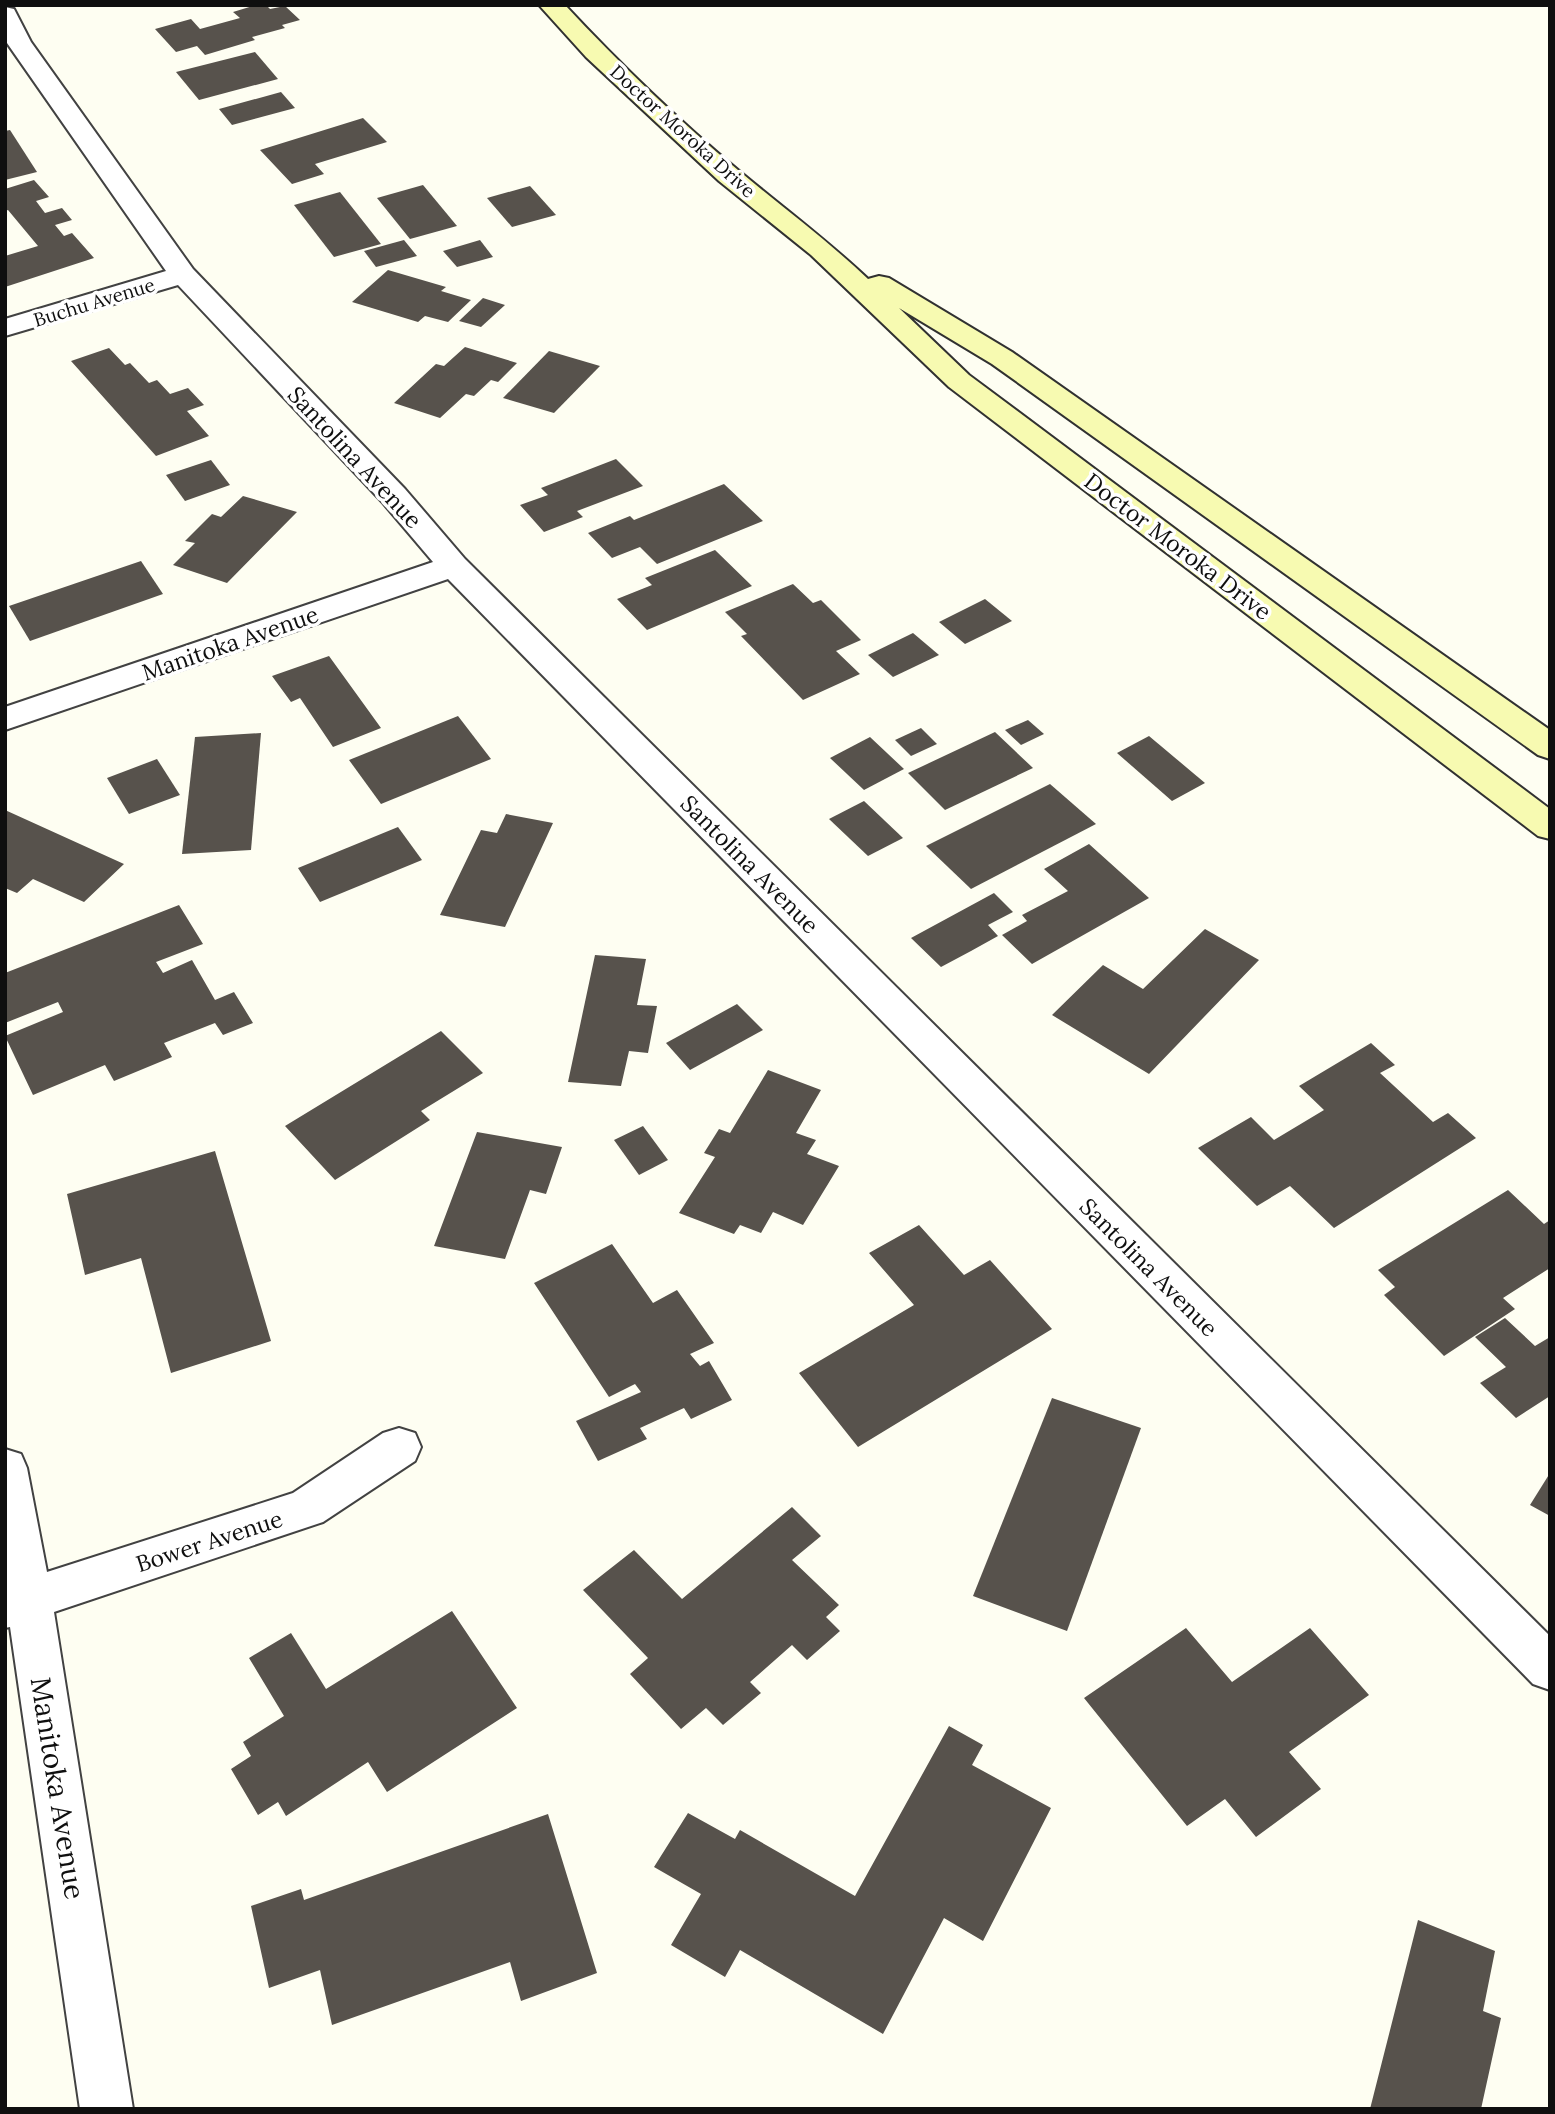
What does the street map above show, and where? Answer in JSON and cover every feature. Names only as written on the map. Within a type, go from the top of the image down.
[{"type":"main road","name":"Doctor Moroka Drive","points":[[551,5],[595,52],[728,175],[821,249],[959,381],[1550,827]]},
{"type":"main road","name":"Doctor Moroka Drive","points":[[821,249],[1002,358],[1550,747]]},
{"type":"street","name":"Santolina Avenue","points":[[10,34],[183,275],[394,496],[454,566],[1550,1668]]},
{"type":"street","name":"Buchu Avenue","points":[[5,328],[183,275]]},
{"type":"street","name":"Manitoka Avenue","points":[[5,719],[454,566]]},
{"type":"street","name":"Bower Avenue","points":[[17,1603],[307,1508],[399,1447]]},
{"type":"street","name":"Manitoka Avenue","points":[[5,1468],[17,1603],[107,2109]]},
{"type":"building","points":[[266,5],[270,9],[285,6],[300,20],[282,25],[285,28],[252,37],[255,40],[205,55],[197,46],[176,52],[155,29],[191,19],[200,29],[240,18],[233,12]]},
{"type":"building","points":[[255,52],[278,79],[199,100],[176,72]]},
{"type":"building","points":[[281,92],[295,108],[232,125],[219,109]]},
{"type":"building","points":[[363,118],[387,142],[315,164],[324,174],[292,184],[260,150]]},
{"type":"building","points":[[10,130],[37,172],[5,180],[5,131]]},
{"type":"building","points":[[34,180],[49,197],[36,201],[45,213],[62,208],[72,220],[55,225],[64,236],[72,233],[94,258],[5,287],[5,256],[38,246],[8,210],[5,211],[5,189]]},
{"type":"building","points":[[423,185],[457,226],[410,239],[377,198]]},
{"type":"building","points":[[530,186],[556,215],[512,227],[487,198]]},
{"type":"building","points":[[340,192],[381,244],[334,257],[294,205]]},
{"type":"building","points":[[404,240],[417,256],[376,267],[364,251]]},
{"type":"building","points":[[480,240],[493,257],[457,267],[443,251]]},
{"type":"building","points":[[388,270],[446,287],[441,291],[471,300],[448,322],[425,316],[418,322],[352,302]]},
{"type":"building","points":[[483,298],[505,305],[481,327],[459,321]]},
{"type":"building","points":[[465,347],[517,363],[498,382],[491,380],[474,396],[466,394],[440,418],[394,403],[436,364],[444,366]]},
{"type":"building","points":[[109,348],[125,365],[130,363],[149,383],[157,380],[170,394],[188,388],[204,405],[187,411],[209,436],[156,456],[71,361]]},
{"type":"building","points":[[549,351],[600,366],[554,413],[503,398]]},
{"type":"building","points":[[616,459],[643,486],[577,511],[583,517],[544,532],[520,505],[548,495],[541,488]]},
{"type":"building","points":[[211,460],[230,485],[185,501],[166,475]]},
{"type":"building","points":[[724,484],[763,521],[657,564],[640,547],[612,558],[588,533],[630,516],[634,520]]},
{"type":"building","points":[[243,496],[297,512],[227,583],[173,565],[195,543],[185,541],[212,514],[221,517]]},
{"type":"building","points":[[715,550],[752,586],[647,630],[617,599],[652,585],[645,578]]},
{"type":"building","points":[[141,561],[163,594],[30,641],[9,606]]},
{"type":"building","points":[[793,584],[813,603],[821,600],[861,640],[836,651],[860,674],[803,700],[741,636],[747,634],[725,612]]},
{"type":"building","points":[[985,599],[1012,621],[965,644],[939,622]]},
{"type":"building","points":[[913,633],[939,655],[893,677],[868,655]]},
{"type":"building","points":[[329,656],[381,728],[333,747],[300,698],[291,702],[272,676]]},
{"type":"building","points":[[458,716],[491,759],[381,804],[349,760]]},
{"type":"building","points":[[1028,720],[1044,734],[1021,745],[1005,730]]},
{"type":"building","points":[[921,728],[937,744],[911,756],[895,740]]},
{"type":"building","points":[[995,732],[1033,768],[945,810],[908,773]]},
{"type":"building","points":[[261,733],[251,850],[182,854],[195,737]]},
{"type":"building","points":[[1149,736],[1205,783],[1172,801],[1117,753]]},
{"type":"building","points":[[870,737],[904,769],[864,790],[830,758]]},
{"type":"building","points":[[157,759],[180,795],[129,814],[107,778]]},
{"type":"building","points":[[1050,784],[1096,824],[971,889],[926,846]]},
{"type":"building","points":[[864,801],[903,838],[868,856],[829,819]]},
{"type":"building","points":[[5,810],[124,864],[84,902],[33,879],[17,893],[5,888]]},
{"type":"building","points":[[506,814],[553,823],[505,927],[440,915],[481,830],[497,833]]},
{"type":"building","points":[[398,827],[422,860],[320,902],[298,868]]},
{"type":"building","points":[[1089,844],[1149,898],[1032,964],[1002,935],[1027,921],[1022,915],[1068,891],[1044,869]]},
{"type":"building","points":[[994,893],[1013,912],[988,925],[998,936],[971,951],[941,967],[911,938]]},
{"type":"building","points":[[179,905],[203,944],[156,962],[163,973],[192,960],[215,1000],[234,992],[253,1023],[223,1035],[215,1023],[164,1043],[172,1057],[114,1081],[105,1065],[33,1095],[5,1036],[63,1012],[58,1002],[5,1023],[5,973]]},
{"type":"building","points":[[1205,929],[1259,960],[1149,1074],[1052,1015],[1103,965],[1143,989]]},
{"type":"building","points":[[595,955],[646,959],[637,1005],[657,1006],[648,1053],[629,1051],[621,1086],[568,1082]]},
{"type":"building","points":[[737,1004],[763,1030],[690,1070],[666,1043]]},
{"type":"building","points":[[441,1031],[483,1073],[421,1111],[430,1120],[335,1180],[285,1126]]},
{"type":"building","points":[[1371,1043],[1395,1065],[1380,1073],[1433,1122],[1448,1113],[1476,1138],[1334,1228],[1290,1186],[1257,1206],[1198,1148],[1251,1117],[1274,1140],[1324,1110],[1299,1086]]},
{"type":"building","points":[[768,1070],[821,1090],[796,1133],[816,1140],[807,1154],[839,1166],[803,1225],[773,1212],[761,1233],[740,1225],[734,1234],[679,1213],[715,1157],[704,1153],[719,1129],[730,1133]]},
{"type":"building","points":[[643,1126],[668,1160],[639,1175],[614,1140]]},
{"type":"building","points":[[477,1132],[562,1147],[546,1194],[530,1190],[505,1259],[434,1246]]},
{"type":"building","points":[[215,1151],[271,1341],[171,1373],[141,1258],[85,1275],[67,1194]]},
{"type":"building","points":[[1508,1190],[1544,1224],[1550,1220],[1550,1268],[1503,1298],[1515,1309],[1444,1356],[1384,1295],[1395,1287],[1378,1270]]},
{"type":"building","points":[[919,1225],[964,1275],[990,1260],[1052,1329],[858,1447],[799,1373],[914,1305],[869,1253]]},
{"type":"building","points":[[612,1244],[653,1303],[677,1290],[714,1343],[690,1354],[700,1366],[709,1361],[732,1400],[691,1419],[684,1408],[640,1428],[647,1439],[598,1461],[576,1421],[641,1392],[635,1384],[609,1397],[534,1283]]},
{"type":"building","points":[[1505,1318],[1535,1346],[1550,1337],[1550,1396],[1516,1418],[1480,1383],[1506,1367],[1475,1337]]},
{"type":"building","points":[[1052,1398],[1141,1428],[1067,1631],[973,1596]]},
{"type":"building","points":[[1550,1473],[1550,1516],[1530,1505]]},
{"type":"building","points":[[792,1507],[821,1536],[792,1560],[839,1605],[826,1617],[840,1631],[807,1660],[792,1645],[750,1682],[761,1693],[723,1725],[706,1708],[681,1729],[630,1674],[648,1658],[583,1590],[634,1550],[682,1599]]},
{"type":"building","points":[[452,1611],[517,1708],[387,1792],[368,1762],[286,1816],[278,1802],[258,1815],[231,1769],[251,1756],[243,1742],[284,1716],[249,1658],[291,1633],[326,1689]]},
{"type":"building","points":[[1186,1628],[1232,1682],[1310,1628],[1369,1695],[1289,1752],[1321,1789],[1256,1837],[1225,1799],[1187,1826],[1084,1698]]},
{"type":"building","points":[[949,1726],[983,1745],[972,1765],[1051,1808],[983,1941],[944,1918],[883,2034],[740,1950],[725,1977],[671,1945],[701,1894],[654,1867],[688,1813],[735,1839],[740,1830],[855,1896]]},
{"type":"building","points":[[548,1814],[597,1973],[521,2001],[510,1962],[332,2025],[320,1970],[269,1988],[251,1906],[301,1889],[304,1900]]},
{"type":"building","points":[[1418,1920],[1495,1951],[1483,2011],[1501,2018],[1481,2109],[1370,2109]]}]
